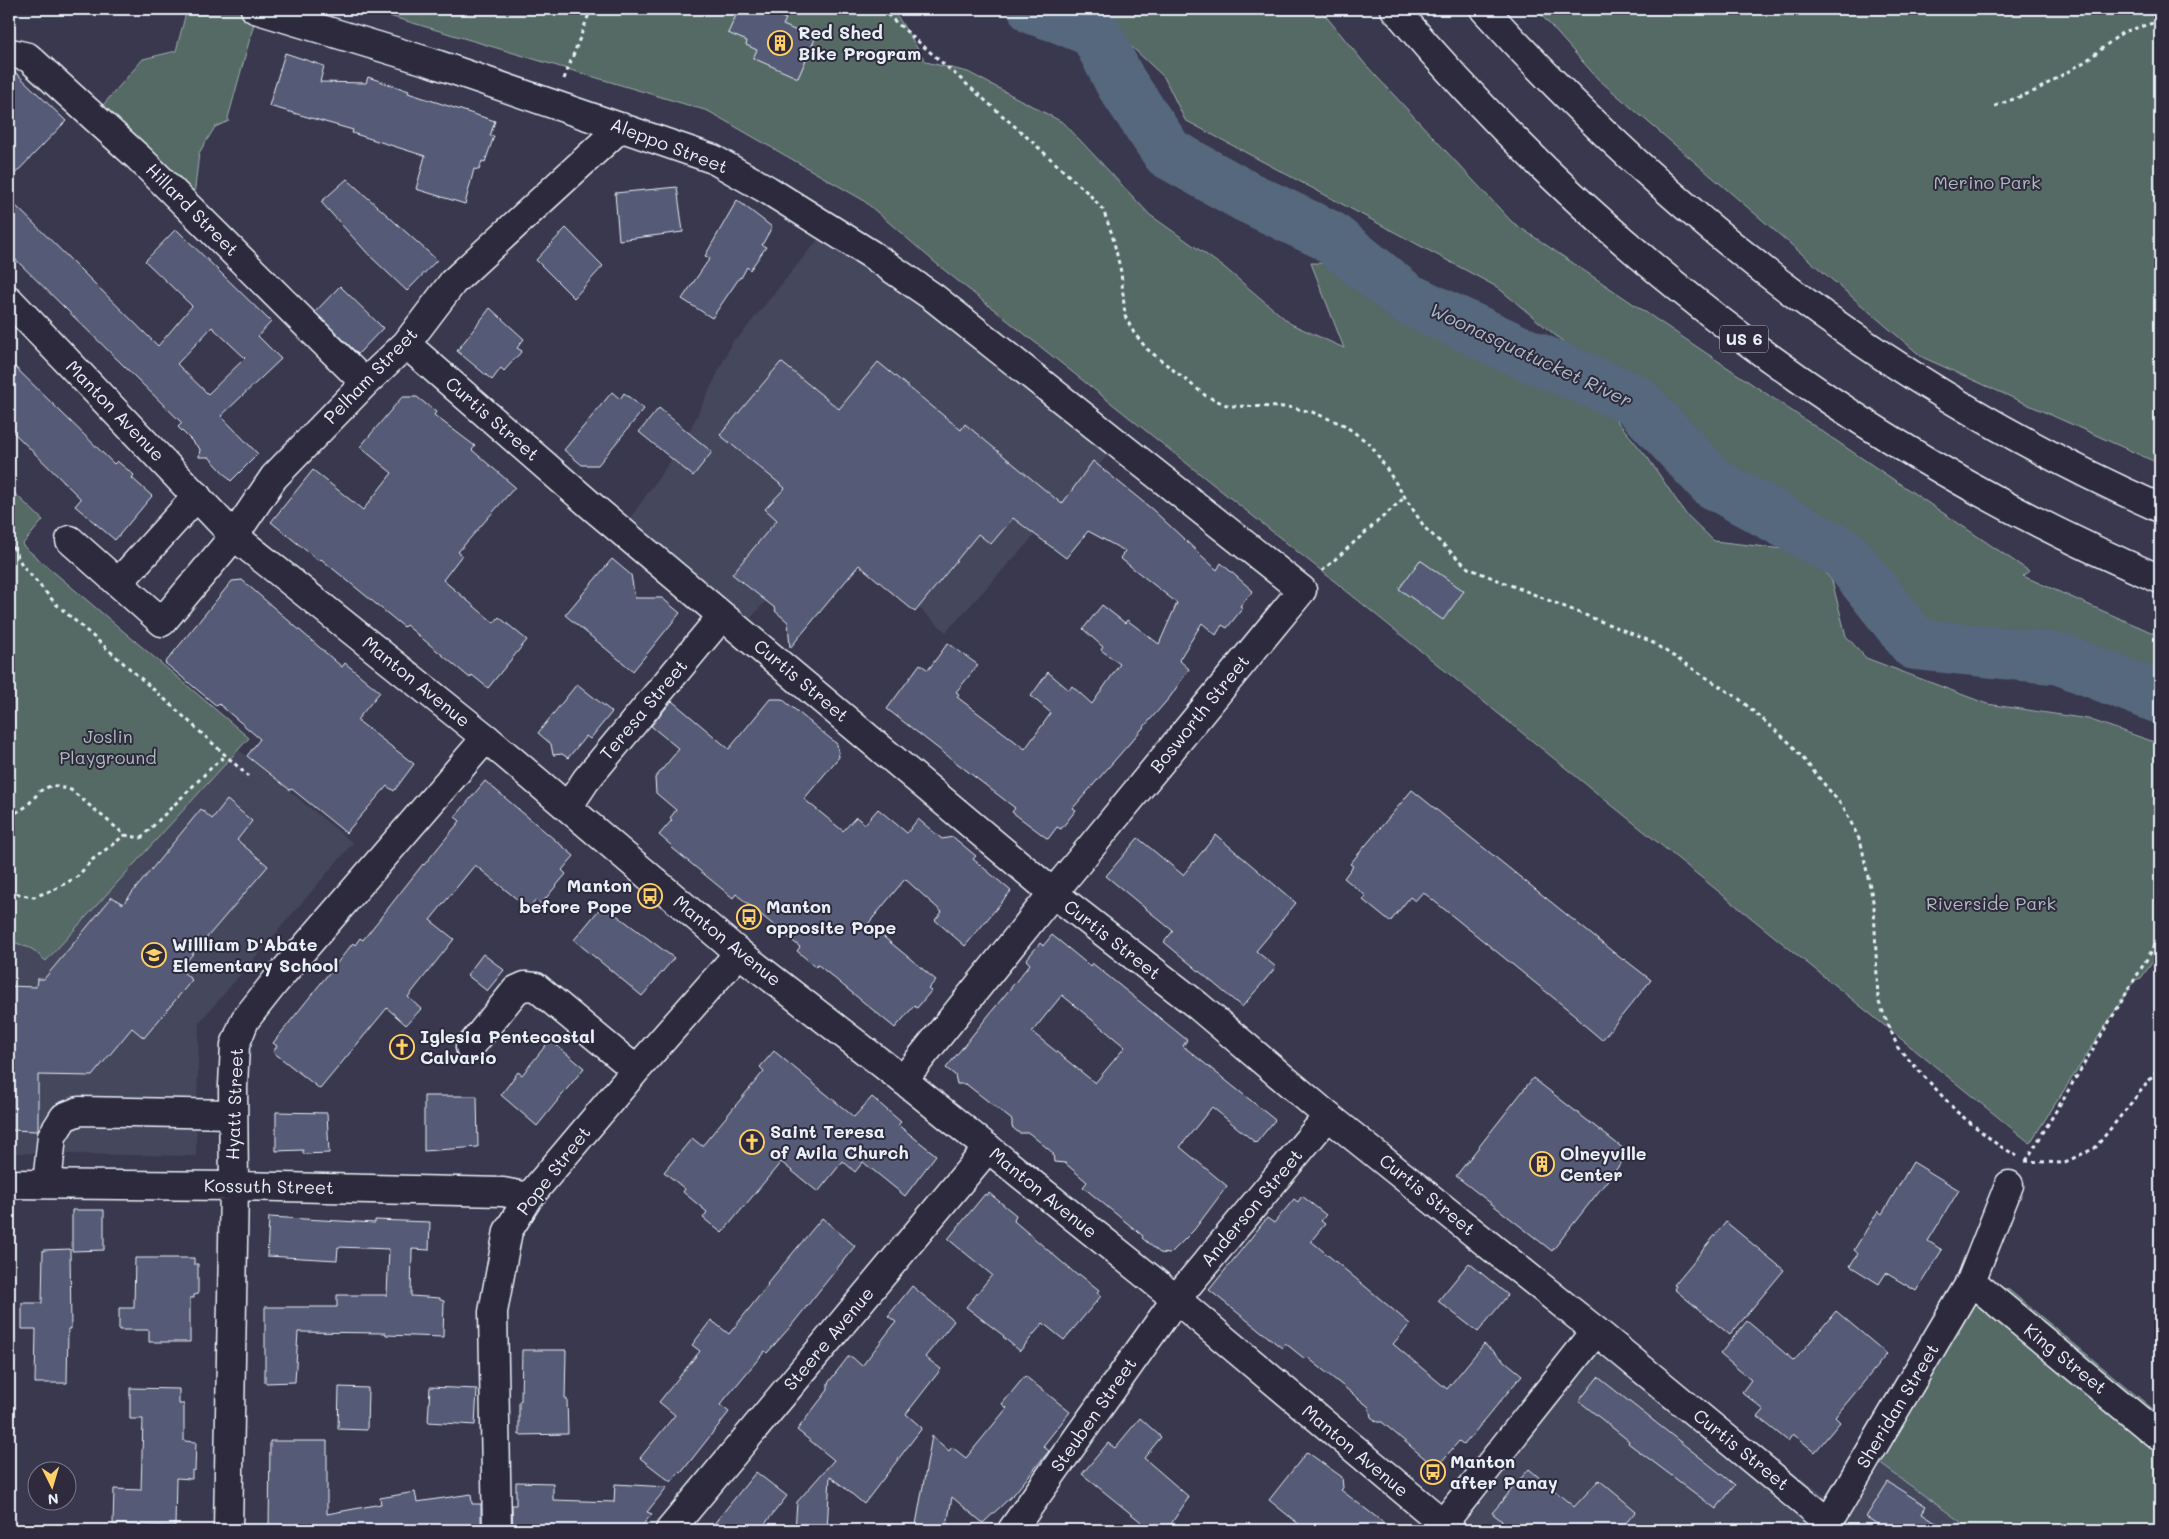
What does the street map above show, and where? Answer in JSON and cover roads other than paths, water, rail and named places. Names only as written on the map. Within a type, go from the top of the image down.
[{"type":"main road","name":"Aleppo Street","points":[[255,9],[430,62],[713,159],[768,190],[872,255],[933,297],[1302,590]]},
{"type":"main road","points":[[1391,9],[1416,33]]},
{"type":"main road","name":"US 6","points":[[1395,9],[1508,132],[1606,225],[1688,295],[1766,356],[1863,422],[1957,478],[2052,529],[2160,578]]},
{"type":"main road","points":[[1484,9],[1554,86],[1630,158],[1708,226],[1790,292],[1875,351],[1964,408],[2055,458],[2160,508]]},
{"type":"main road","name":"Hillard Street","points":[[9,55],[28,57],[139,158],[365,383]]},
{"type":"main road","name":"Pelham Street","points":[[119,582],[162,622],[234,536],[274,477],[365,383],[406,344],[453,282],[621,127]]},
{"type":"main road","name":"Manton Avenue","points":[[9,300],[234,536],[486,738],[739,953],[903,1080],[1176,1299],[1446,1527]]},
{"type":"main road","name":"Curtis Street","points":[[406,344],[595,509],[1053,893],[1196,1005],[1328,1116],[1596,1331],[1827,1527]]},
{"type":"main road","points":[[70,540],[119,582],[197,496]]},
{"type":"main road","name":"Bosworth Street","points":[[903,1080],[1053,893],[1302,590]]},
{"type":"main road","name":"Teresa Street","points":[[568,806],[586,780],[722,616]]},
{"type":"main road","name":"Hyatt Street","points":[[228,1530],[235,1045],[245,1020],[281,974],[486,738]]},
{"type":"main road","name":"Pope Street","points":[[497,1530],[493,1312],[508,1231],[529,1197],[636,1070],[739,953]]},
{"type":"main road","points":[[470,1046],[516,990],[525,986],[536,987],[636,1070]]},
{"type":"main road","points":[[46,1184],[52,1136],[64,1117],[79,1111],[233,1114]]},
{"type":"main road","name":"Anderson Street","points":[[1176,1299],[1328,1116]]},
{"type":"main road","name":"Steere Avenue","points":[[670,1530],[988,1148]]},
{"type":"main road","name":"Kossuth Street","points":[[9,1184],[234,1186],[503,1192],[529,1197]]},
{"type":"main road","name":"Sheridan Street","points":[[1827,1527],[1971,1281],[2009,1185]]},
{"type":"main road","name":"King Street","points":[[1971,1281],[2160,1437]]},
{"type":"main road","name":"Steuben Street","points":[[1012,1530],[1176,1299]]},
{"type":"main road","points":[[1446,1527],[1596,1331]]},
{"type":"waterway","name":"Woonasquatucket River","points":[[1034,9],[1095,32],[1121,83],[1168,153],[1247,197],[1329,236],[1406,298],[1521,352],[1635,400],[1713,483],[1844,554],[1915,644],[2060,659],[2160,698]]},
{"type":"place","name":"Red Shed Bike Program","points":[[780,43]]},
{"type":"place","name":"Manton before Pope","points":[[650,896]]},
{"type":"place","name":"Manton opposite Pope","points":[[749,917]]},
{"type":"place","name":"Willliam D'Abate Elementary School","points":[[154,955]]},
{"type":"place","name":"Iglesia Pentecostal Calvario","points":[[402,1047]]},
{"type":"place","name":"Saint Teresa of Avila Church","points":[[752,1142]]},
{"type":"place","name":"Olneyville Center","points":[[1542,1164]]},
{"type":"place","name":"Manton after Panay","points":[[1433,1472]]},
{"type":"park label","name":"Merino Park","points":[[1987,183]]},
{"type":"park label","name":"Joslin Playground","points":[[108,748]]},
{"type":"park label","name":"Riverside Park","points":[[1991,904]]}]
